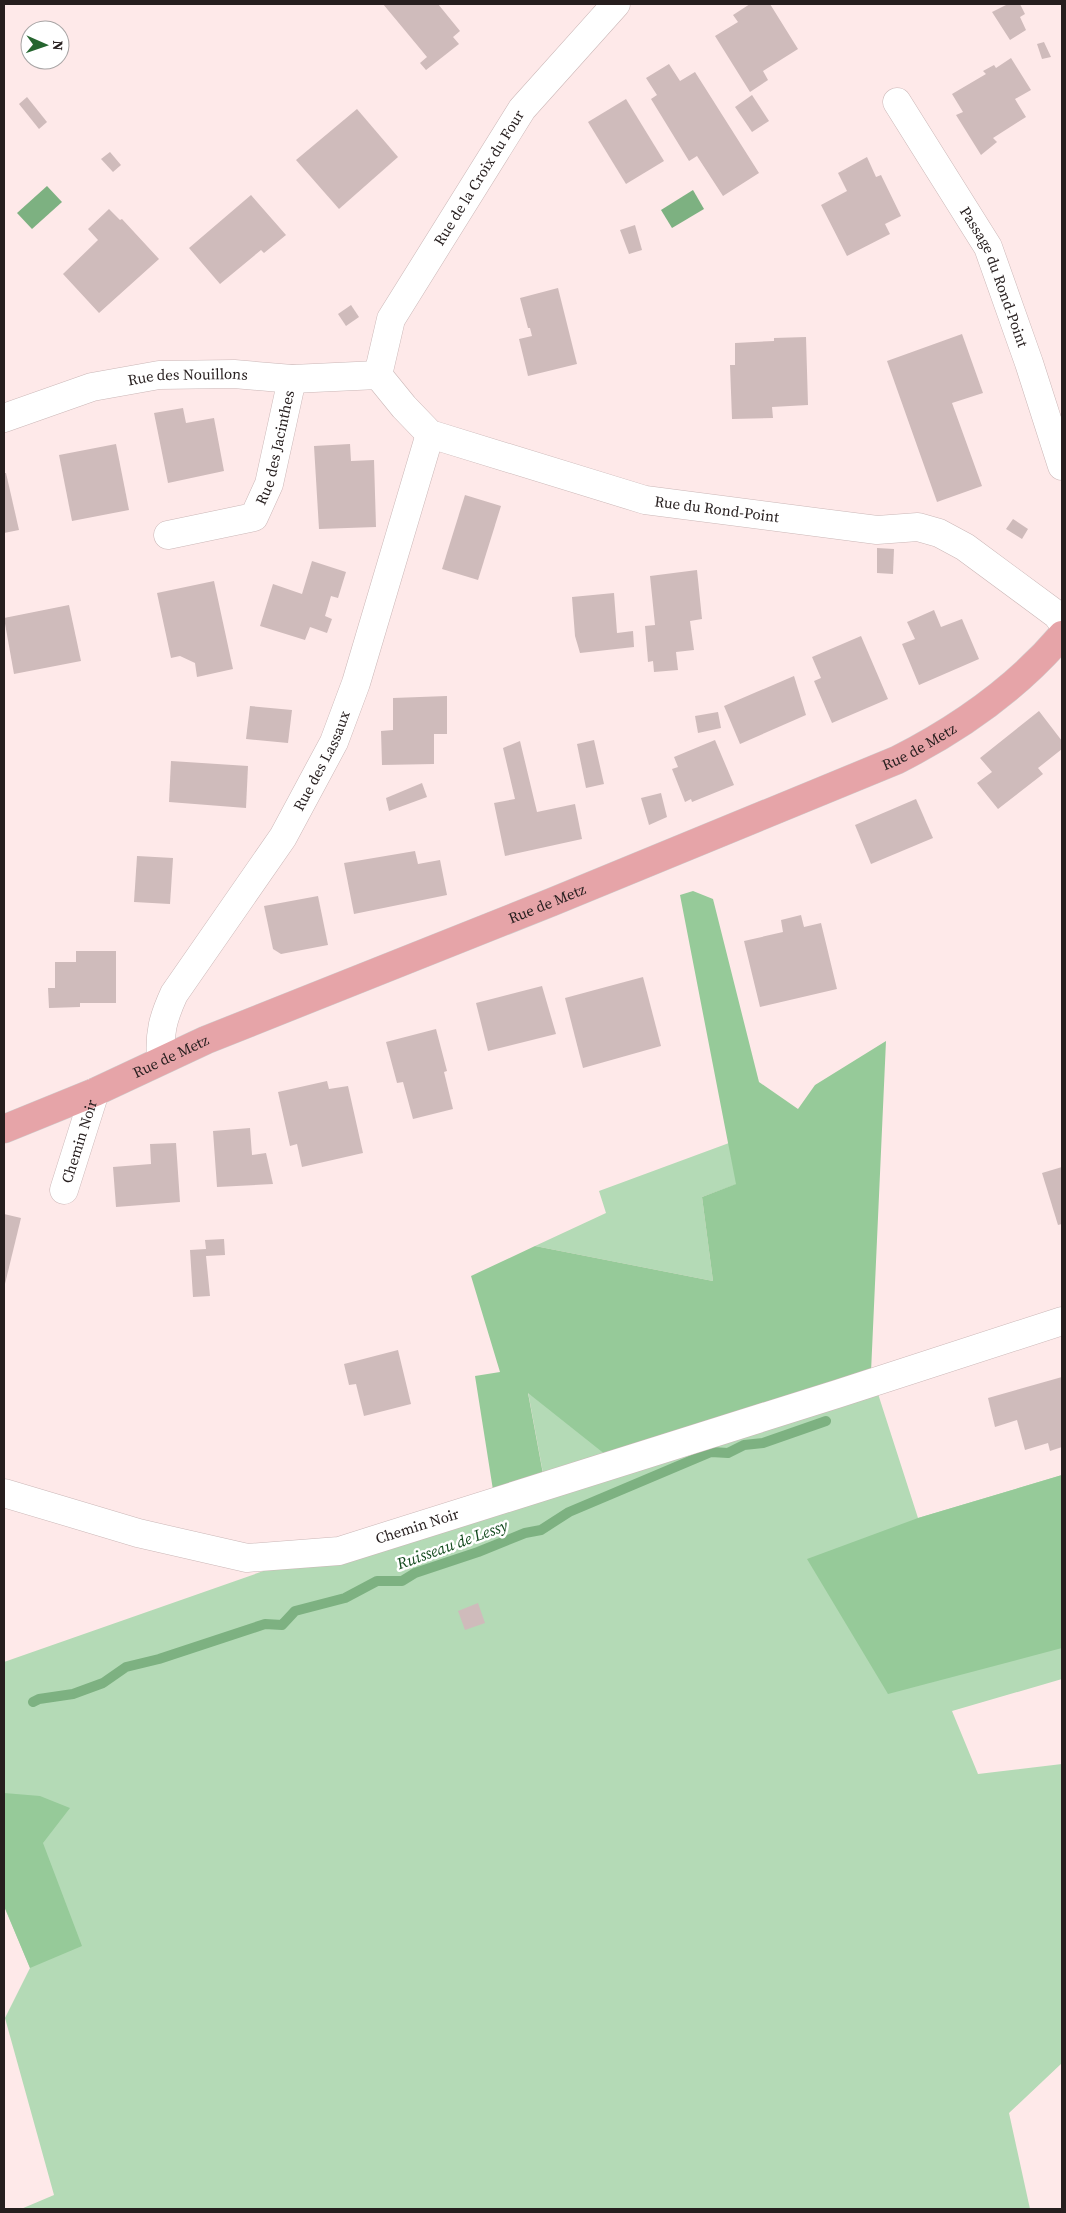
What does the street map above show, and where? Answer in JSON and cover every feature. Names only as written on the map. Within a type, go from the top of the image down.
[{"type":"main road","name":"Rue de Metz","points":[[4,1129],[95,1092],[206,1040],[570,895],[897,760],[950,731],[991,704],[1034,665],[1062,635]]},
{"type":"street","name":"Rue de la Croix du Four","points":[[378,375],[391,319],[522,109],[616,4]]},
{"type":"street","name":"Passage du Rond-Point","points":[[897,102],[988,248],[1029,363],[1062,466]]},
{"type":"street","name":"Rue des Nouillons","points":[[4,418],[92,388],[159,375],[234,374],[292,379],[378,375]]},
{"type":"street","name":"Rue du Rond-Point","points":[[378,375],[404,407],[430,434],[645,500],[877,530],[918,527],[939,533],[964,547],[1057,615],[1062,622]]},
{"type":"street","name":"Rue des Jacinthes","points":[[168,535],[254,517],[269,484],[292,379]]},
{"type":"street","name":"Rue des Lassaux","points":[[161,1060],[160,1040],[164,1018],[174,994],[282,837],[334,742],[356,683],[430,434]]},
{"type":"street","name":"Chemin Noir","points":[[64,1190],[95,1092]]},
{"type":"street","name":"Chemin Noir","points":[[4,1493],[138,1533],[248,1558],[339,1550],[825,1398],[1062,1321]]},
{"type":"shaded area","points":[[47,186],[62,202],[32,229],[17,213]]},
{"type":"shaded area","points":[[693,190],[704,209],[672,228],[661,210]]},
{"type":"shaded area","points":[[693,891],[713,899],[759,1082],[798,1109],[815,1085],[886,1041],[871,1372],[606,1455],[528,1393],[543,1474],[493,1490],[475,1376],[500,1372],[471,1276],[535,1246],[713,1281],[702,1197],[736,1184],[680,895]]},
{"type":"shaded area","points":[[729,1143],[737,1184],[702,1197],[713,1281],[535,1246],[606,1213],[599,1191]]},
{"type":"shaded area","points":[[871,1372],[918,1518],[1062,1475],[1062,1679],[952,1711],[978,1774],[1062,1764],[1062,2063],[1009,2113],[1030,2209],[21,2209],[54,2195],[5,2018],[30,1968],[4,1906],[4,1662],[543,1473],[528,1392]]},
{"type":"shaded area","points":[[1062,1475],[1062,1648],[888,1694],[807,1559],[918,1518]]},
{"type":"shaded area","points":[[4,1793],[40,1796],[70,1808],[43,1843],[82,1946],[30,1968],[4,1906]]},
{"type":"building","points":[[383,4],[438,4],[460,31],[453,37],[459,44],[426,70],[420,63],[427,57]]},
{"type":"building","points":[[750,4],[770,4],[798,49],[763,71],[768,80],[750,92],[715,36],[738,22],[733,15]]},
{"type":"building","points":[[1008,4],[1020,4],[1025,14],[1020,17],[1026,30],[1010,40],[992,12]]},
{"type":"building","points":[[1044,42],[1051,57],[1042,59],[1037,44]]},
{"type":"building","points":[[1011,58],[1031,90],[1015,99],[1026,117],[993,138],[997,142],[981,155],[956,115],[963,112],[952,94],[986,74],[983,71],[994,65],[996,68]]},
{"type":"building","points":[[669,64],[680,81],[695,72],[759,173],[723,196],[697,156],[689,161],[651,99],[657,95],[646,78]]},
{"type":"building","points":[[752,95],[769,121],[752,132],[735,107]]},
{"type":"building","points":[[27,97],[47,122],[39,129],[19,104]]},
{"type":"building","points":[[626,99],[664,161],[626,184],[588,122]]},
{"type":"building","points":[[357,109],[398,157],[339,209],[296,160]]},
{"type":"building","points":[[110,152],[121,165],[113,172],[101,159]]},
{"type":"building","points":[[867,157],[876,177],[881,175],[901,216],[885,224],[890,234],[847,256],[821,205],[847,191],[838,173]]},
{"type":"building","points":[[251,195],[286,235],[264,253],[261,250],[220,284],[189,248]]},
{"type":"building","points":[[109,209],[120,220],[122,219],[159,259],[99,313],[63,274],[98,240],[88,229]]},
{"type":"building","points":[[635,225],[642,250],[629,254],[620,230]]},
{"type":"building","points":[[558,288],[577,364],[528,376],[519,339],[532,336],[520,298]]},
{"type":"building","points":[[351,305],[359,317],[346,326],[338,314]]},
{"type":"building","points":[[962,334],[983,393],[952,403],[982,486],[937,502],[887,361]]},
{"type":"building","points":[[806,337],[808,405],[772,407],[773,418],[732,419],[730,365],[735,365],[735,343],[774,341],[774,338]]},
{"type":"building","points":[[183,408],[186,423],[214,418],[224,471],[168,483],[154,413]]},
{"type":"building","points":[[116,444],[129,510],[72,521],[59,455]]},
{"type":"building","points":[[350,444],[351,461],[374,460],[376,527],[319,529],[314,446]]},
{"type":"building","points":[[4,473],[6,473],[19,530],[4,533]]},
{"type":"building","points":[[465,495],[501,506],[478,580],[442,569]]},
{"type":"building","points":[[1013,519],[1028,529],[1022,539],[1006,529]]},
{"type":"building","points":[[877,548],[894,549],[893,574],[877,573]]},
{"type":"building","points":[[312,561],[346,572],[338,598],[331,596],[325,616],[332,619],[327,633],[310,627],[305,640],[260,626],[273,584],[302,594]]},
{"type":"building","points":[[697,570],[702,619],[690,621],[694,650],[676,652],[678,670],[654,672],[653,661],[648,662],[645,626],[655,625],[650,576]]},
{"type":"building","points":[[214,581],[233,669],[197,677],[195,663],[180,656],[171,658],[157,593]]},
{"type":"building","points":[[614,593],[617,633],[633,631],[634,647],[580,653],[575,636],[572,597]]},
{"type":"building","points":[[69,605],[81,661],[14,674],[4,618]]},
{"type":"building","points":[[934,610],[941,627],[962,619],[979,659],[919,685],[902,644],[915,639],[907,622]]},
{"type":"building","points":[[861,636],[888,699],[832,723],[814,681],[821,678],[812,657]]},
{"type":"building","points":[[794,676],[806,715],[740,744],[724,706]]},
{"type":"building","points":[[447,696],[447,734],[434,734],[434,764],[382,765],[381,731],[393,730],[393,698]]},
{"type":"building","points":[[250,706],[292,710],[288,743],[246,739]]},
{"type":"building","points":[[1039,711],[1062,741],[1062,749],[1038,768],[1043,774],[998,809],[977,783],[992,772],[980,758]]},
{"type":"building","points":[[718,712],[721,728],[698,733],[695,716]]},
{"type":"building","points":[[594,740],[604,784],[586,788],[577,744]]},
{"type":"building","points":[[715,740],[734,785],[692,802],[691,799],[685,802],[672,769],[678,767],[674,757]]},
{"type":"building","points":[[520,741],[537,812],[575,804],[582,839],[505,856],[494,803],[515,799],[503,748]]},
{"type":"building","points":[[171,761],[248,766],[246,808],[169,802]]},
{"type":"building","points":[[422,783],[427,797],[389,811],[386,798]]},
{"type":"building","points":[[661,793],[667,817],[649,825],[641,798]]},
{"type":"building","points":[[916,799],[933,838],[871,864],[855,825]]},
{"type":"building","points":[[415,851],[418,864],[440,860],[447,895],[354,914],[344,863]]},
{"type":"building","points":[[137,856],[173,858],[170,904],[134,902]]},
{"type":"building","points":[[318,896],[328,945],[281,954],[273,949],[264,906]]},
{"type":"building","points":[[801,915],[804,927],[821,923],[837,989],[760,1007],[744,941],[783,932],[781,920]]},
{"type":"building","points":[[76,951],[116,951],[116,1003],[80,1003],[80,1007],[49,1008],[48,988],[55,988],[55,962],[76,962]]},
{"type":"building","points":[[643,977],[661,1046],[583,1068],[565,998]]},
{"type":"building","points":[[542,986],[556,1034],[488,1051],[476,1003]]},
{"type":"building","points":[[436,1029],[447,1071],[444,1072],[453,1109],[413,1119],[403,1082],[397,1083],[386,1042]]},
{"type":"building","points":[[327,1081],[329,1089],[348,1086],[363,1153],[302,1167],[297,1144],[290,1146],[278,1092]]},
{"type":"building","points":[[250,1128],[252,1155],[266,1153],[273,1184],[217,1187],[213,1131]]},
{"type":"building","points":[[176,1143],[180,1202],[116,1207],[113,1167],[151,1164],[150,1144]]},
{"type":"building","points":[[1062,1167],[1062,1224],[1058,1225],[1042,1173]]},
{"type":"building","points":[[4,1214],[21,1218],[4,1288]]},
{"type":"building","points":[[224,1239],[225,1255],[206,1256],[210,1296],[193,1297],[190,1250],[206,1249],[205,1240]]},
{"type":"building","points":[[398,1350],[411,1404],[364,1416],[356,1384],[349,1385],[344,1364]]},
{"type":"building","points":[[1062,1377],[1062,1447],[1050,1451],[1048,1443],[1025,1450],[1017,1420],[995,1427],[988,1398]]},
{"type":"building","points":[[478,1603],[485,1623],[465,1630],[458,1611]]},
{"type":"waterway","name":"Ruisseau de Lessy","points":[[33,1702],[39,1699],[73,1694],[103,1683],[126,1667],[159,1659],[265,1624],[282,1625],[295,1611],[345,1598],[377,1581],[402,1581],[415,1573],[478,1552],[525,1533],[541,1530],[569,1512],[711,1452],[728,1453],[744,1445],[763,1443],[826,1421]]}]
